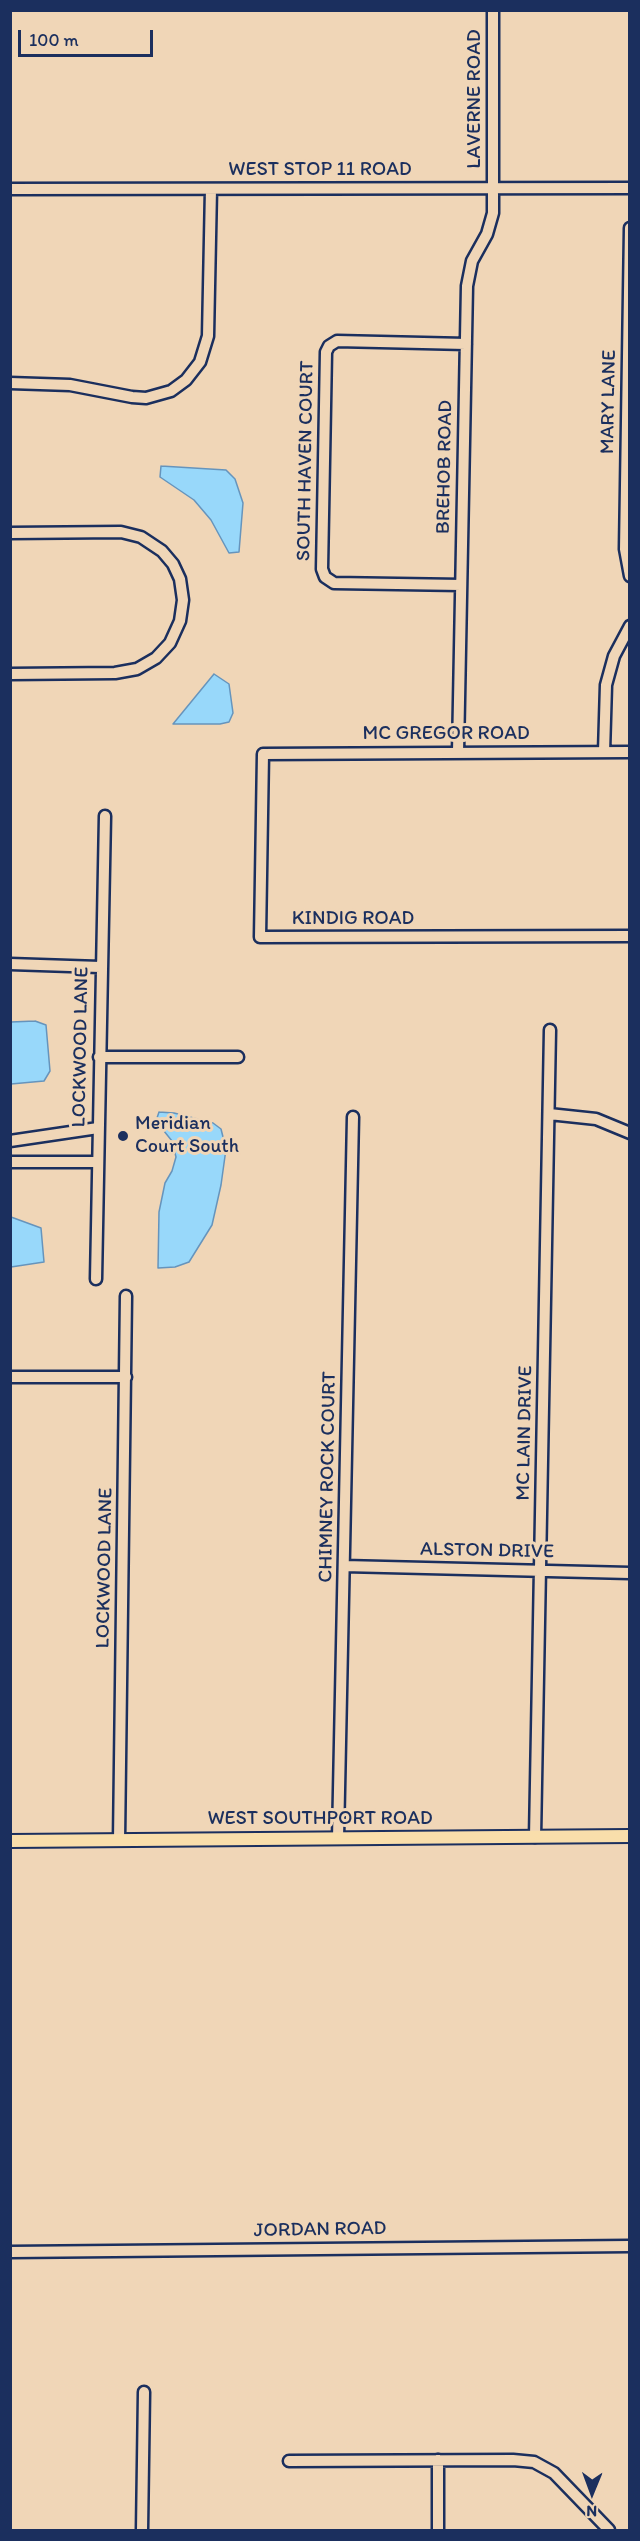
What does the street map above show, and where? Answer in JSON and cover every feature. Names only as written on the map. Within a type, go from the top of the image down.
[{"type":"main road","name":"WEST SOUTHPORT ROAD","points":[[10,1841],[630,1836]]},
{"type":"street","name":"LAVERNE ROAD","points":[[493,10],[494,188]]},
{"type":"street","name":"BREHOB ROAD","points":[[458,752],[468,273],[491,224],[494,188]]},
{"type":"street","name":"WEST STOP 11 ROAD","points":[[10,189],[630,188]]},
{"type":"street","points":[[10,383],[70,385],[146,398],[171,391],[186,380],[200,362],[208,336],[211,189]]},
{"type":"street","name":"MARY LANE","points":[[630,228],[624,549],[630,576]]},
{"type":"street","name":"SOUTH HAVEN COURT","points":[[462,585],[334,583],[325,577],[322,569],[325,375],[326,351],[337,341],[466,344]]},
{"type":"street","points":[[10,533],[121,532],[146,539],[168,557],[175,568],[182,587],[183,604],[174,636],[162,653],[149,663],[129,671],[10,674]]},
{"type":"street","points":[[604,752],[606,685],[614,656],[630,626]]},
{"type":"street","name":"MC GREGOR ROAD","points":[[263,754],[630,752]]},
{"type":"street","name":"KINDIG ROAD","points":[[263,754],[260,937],[630,936]]},
{"type":"street","name":"LOCKWOOD LANE","points":[[96,1279],[100,967],[105,816]]},
{"type":"street","points":[[10,964],[100,967]]},
{"type":"street","name":"MC LAIN DRIVE","points":[[535,1837],[550,1030]]},
{"type":"street","points":[[99,1057],[238,1057]]},
{"type":"street","points":[[549,1114],[596,1119],[630,1133]]},
{"type":"street","name":"CHIMNEY ROCK COURT","points":[[338,1838],[352,1117]]},
{"type":"street","points":[[10,1141],[98,1128]]},
{"type":"street","points":[[10,1162],[97,1162]]},
{"type":"street","name":"LOCKWOOD LANE","points":[[119,1840],[126,1296]]},
{"type":"street","points":[[10,1377],[126,1377]]},
{"type":"street","name":"ALSTON DRIVE","points":[[344,1566],[630,1573]]},
{"type":"street","name":"JORDAN ROAD","points":[[10,2252],[630,2246]]},
{"type":"street","points":[[142,2530],[144,2392]]},
{"type":"street","points":[[438,2460],[438,2530]]},
{"type":"street","points":[[289,2461],[524,2460],[545,2466],[609,2530]]},
{"type":"water","points":[[161,466],[226,470],[235,479],[243,503],[239,552],[229,553],[211,520],[194,500],[160,477]]},
{"type":"water","points":[[214,674],[229,684],[233,713],[229,722],[173,724]]},
{"type":"water","points":[[35,1021],[46,1025],[50,1071],[44,1081],[11,1084],[11,1022]]},
{"type":"water","points":[[159,1112],[174,1113],[213,1123],[221,1129],[226,1149],[212,1225],[189,1262],[175,1267],[158,1268],[159,1212],[165,1183],[176,1157],[172,1141],[156,1121]]},
{"type":"water","points":[[11,1217],[41,1228],[44,1262],[11,1267]]},
{"type":"place","name":"Meridian Court South","points":[[123,1136]]}]
